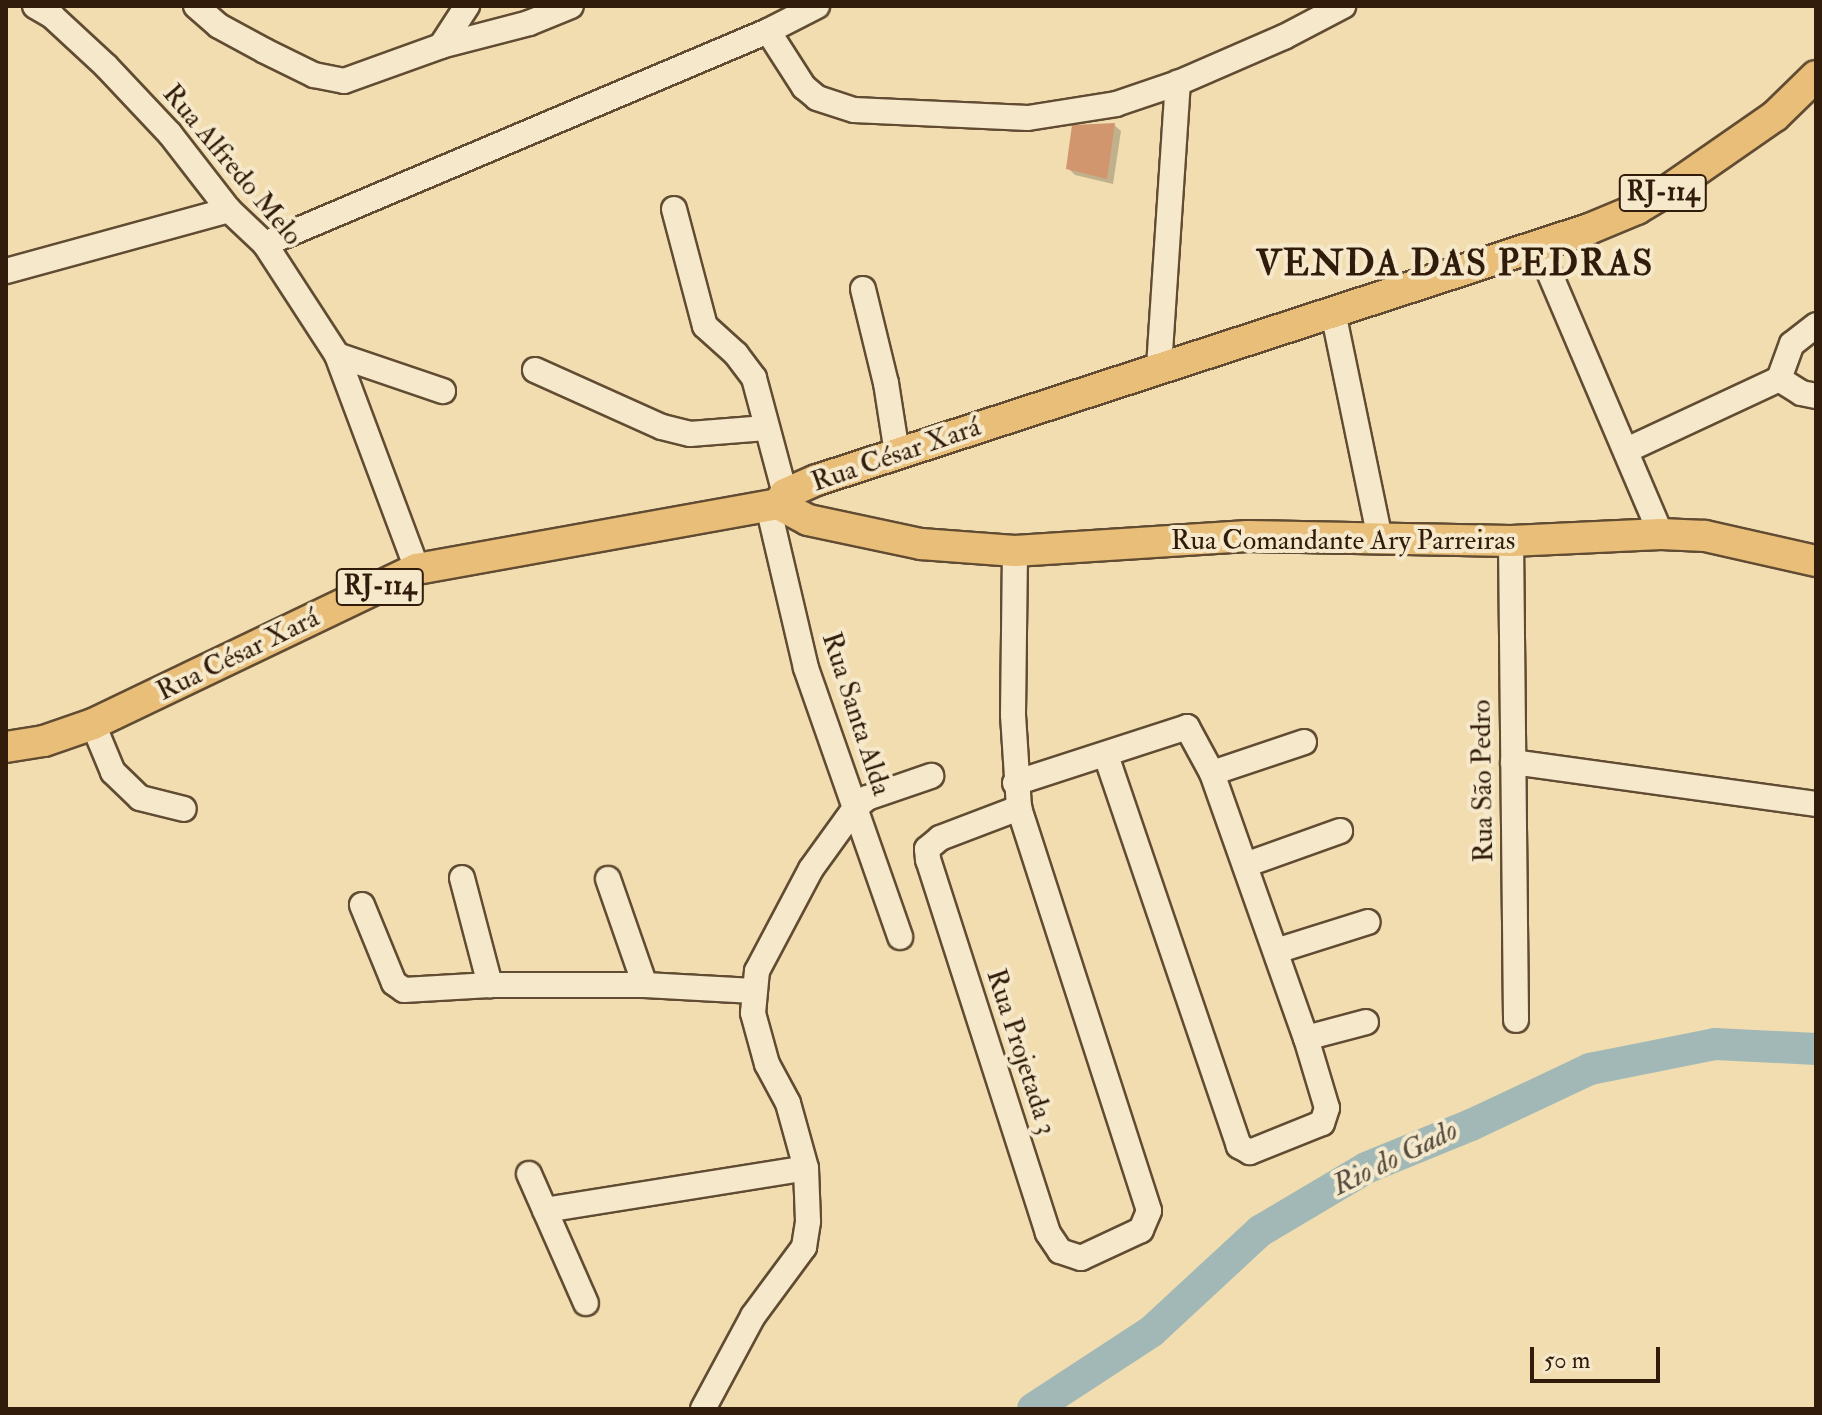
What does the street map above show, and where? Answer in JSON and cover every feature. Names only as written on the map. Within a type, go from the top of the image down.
[{"type":"main road","name":"Rua César Xará","points":[[1775,116],[1816,76]]},
{"type":"main road","name":"Rua César Xará","points":[[6,747],[44,741],[93,724],[417,569],[777,501],[817,480],[897,453],[1538,246],[1637,209],[1775,116],[1816,98]]},
{"type":"main road","points":[[817,480],[814,503],[823,523]]},
{"type":"main road","name":"Rua Comandante Ary Parreiras","points":[[777,501],[823,523],[921,544],[1015,551],[1248,536],[1511,541],[1661,534],[1705,536],[1816,561]]},
{"type":"street","name":"Rua Alfredo Melo","points":[[35,6],[52,16],[106,66],[170,134],[229,210],[265,244],[337,355],[417,569]]},
{"type":"street","points":[[196,6],[231,32],[329,80],[344,81],[441,46],[529,23],[571,6]]},
{"type":"street","points":[[441,46],[466,6]]},
{"type":"street","points":[[265,244],[768,31],[817,6]]},
{"type":"street","points":[[768,31],[810,93],[817,98],[854,110],[1028,118],[1116,104],[1178,83],[1284,37],[1343,6]]},
{"type":"street","points":[[1159,367],[1178,83]]},
{"type":"street","name":"Rua Santa Alda","points":[[674,209],[705,326],[736,354],[754,378],[766,428],[806,668],[900,937]]},
{"type":"street","points":[[6,271],[229,210]]},
{"type":"street","points":[[1538,246],[1661,534]]},
{"type":"street","points":[[863,289],[886,383],[897,453]]},
{"type":"street","points":[[1333,312],[1380,539]]},
{"type":"street","points":[[1782,378],[1792,344],[1816,325]]},
{"type":"street","points":[[1627,450],[1782,378],[1816,345]]},
{"type":"street","points":[[337,355],[443,391]]},
{"type":"street","points":[[535,370],[662,427],[690,434],[766,428]]},
{"type":"street","points":[[1782,378],[1816,386]]},
{"type":"street","points":[[1782,378],[1816,396]]},
{"type":"street","name":"Rua São Pedro","points":[[1511,541],[1516,1020]]},
{"type":"street","points":[[1015,551],[1015,783],[1019,808]]},
{"type":"street","points":[[93,724],[113,772],[140,798],[184,809]]},
{"type":"street","points":[[1015,783],[1106,756],[1187,727],[1212,773],[1276,951],[1327,1108],[1326,1119],[1255,1150],[1244,1150],[1239,1146],[1106,756]]},
{"type":"street","points":[[1212,773],[1304,742]]},
{"type":"street","points":[[1513,762],[1816,804]]},
{"type":"street","points":[[703,1409],[753,1316],[804,1247],[808,1221],[806,1168],[788,1103],[759,1038],[753,1013],[757,971],[811,869],[855,808],[867,798],[931,776]]},
{"type":"street","name":"Rua Projetada 3","points":[[1019,808],[1146,1198],[1148,1219],[1141,1230],[1081,1258],[1060,1251],[1048,1233],[928,860],[927,849],[940,838],[1019,808]]},
{"type":"street","points":[[1245,865],[1340,831]]},
{"type":"street","points":[[462,878],[490,985]]},
{"type":"street","points":[[608,879],[645,985]]},
{"type":"street","points":[[362,905],[398,987],[412,991],[490,985],[645,985],[754,991]]},
{"type":"street","points":[[1276,951],[1368,922]]},
{"type":"street","points":[[1306,1038],[1366,1022]]},
{"type":"street","points":[[545,1210],[806,1168]]},
{"type":"street","points":[[529,1174],[586,1303]]},
{"type":"building","points":[[1115,123],[1107,179],[1066,169],[1072,125]]},
{"type":"waterway","name":"Rio do Gado","points":[[1033,1409],[1152,1331],[1260,1231],[1366,1168],[1471,1125],[1590,1069],[1715,1044],[1816,1049]]},
{"type":"district","name":"VENDA DAS PEDRAS","points":[[1455,264]]}]
